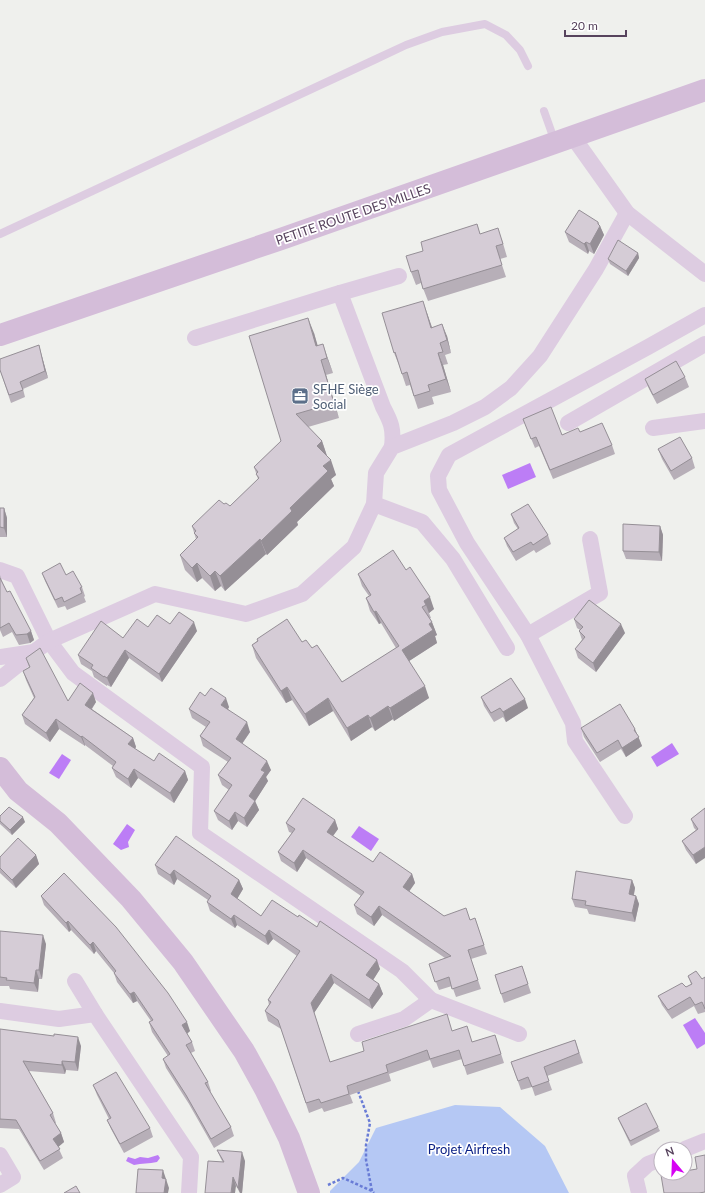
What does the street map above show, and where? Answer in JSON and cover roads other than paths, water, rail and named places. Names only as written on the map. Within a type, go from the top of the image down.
[{"type":"main road","name":"PETITE ROUTE DES MILLES","points":[[0,335],[281,239],[705,90]]},
{"type":"main road","points":[[0,768],[9,787],[58,823],[131,899],[183,962],[244,1051],[316,1190]]},
{"type":"street","points":[[564,140],[627,213],[705,274]]},
{"type":"street","points":[[392,447],[453,424],[485,407],[510,388],[540,356],[596,269],[627,213]]},
{"type":"street","points":[[195,338],[400,276]]},
{"type":"street","points":[[0,679],[49,641],[155,594],[246,614],[302,594],[354,547],[374,504],[376,473],[392,447],[393,435],[390,421],[383,407],[340,293]]},
{"type":"street","points":[[625,816],[575,741],[573,723],[528,635],[467,543],[439,490],[438,476],[449,455],[705,315]]},
{"type":"street","points":[[568,423],[705,344]]},
{"type":"street","points":[[653,428],[705,421]]},
{"type":"street","points":[[374,504],[422,522],[453,559],[507,648]]},
{"type":"street","points":[[528,635],[600,593],[590,539]]},
{"type":"street","points":[[0,570],[17,576],[49,641],[73,673],[202,767],[200,833],[402,971],[431,1000],[519,1034]]},
{"type":"street","points":[[0,657],[34,652]]},
{"type":"street","points":[[75,980],[94,1014],[191,1157],[189,1193]]},
{"type":"street","points":[[358,1034],[404,1019],[431,1000]]},
{"type":"street","points":[[0,1011],[59,1019],[94,1014]]},
{"type":"street","points":[[693,1146],[705,1141]]},
{"type":"street","points":[[0,1155],[13,1177],[0,1185]]},
{"type":"street","points":[[639,1193],[635,1176],[648,1164],[653,1162]]},
{"type":"lane","points":[[0,234],[406,45],[442,32],[485,24],[506,35],[520,50],[528,66]]},
{"type":"lane","points":[[544,112],[564,140]]},
{"type":"place","name":"SFHE Siège Social","points":[[300,396]]},
{"type":"park label","name":"Projet Airfresh","points":[[469,1149]]}]
